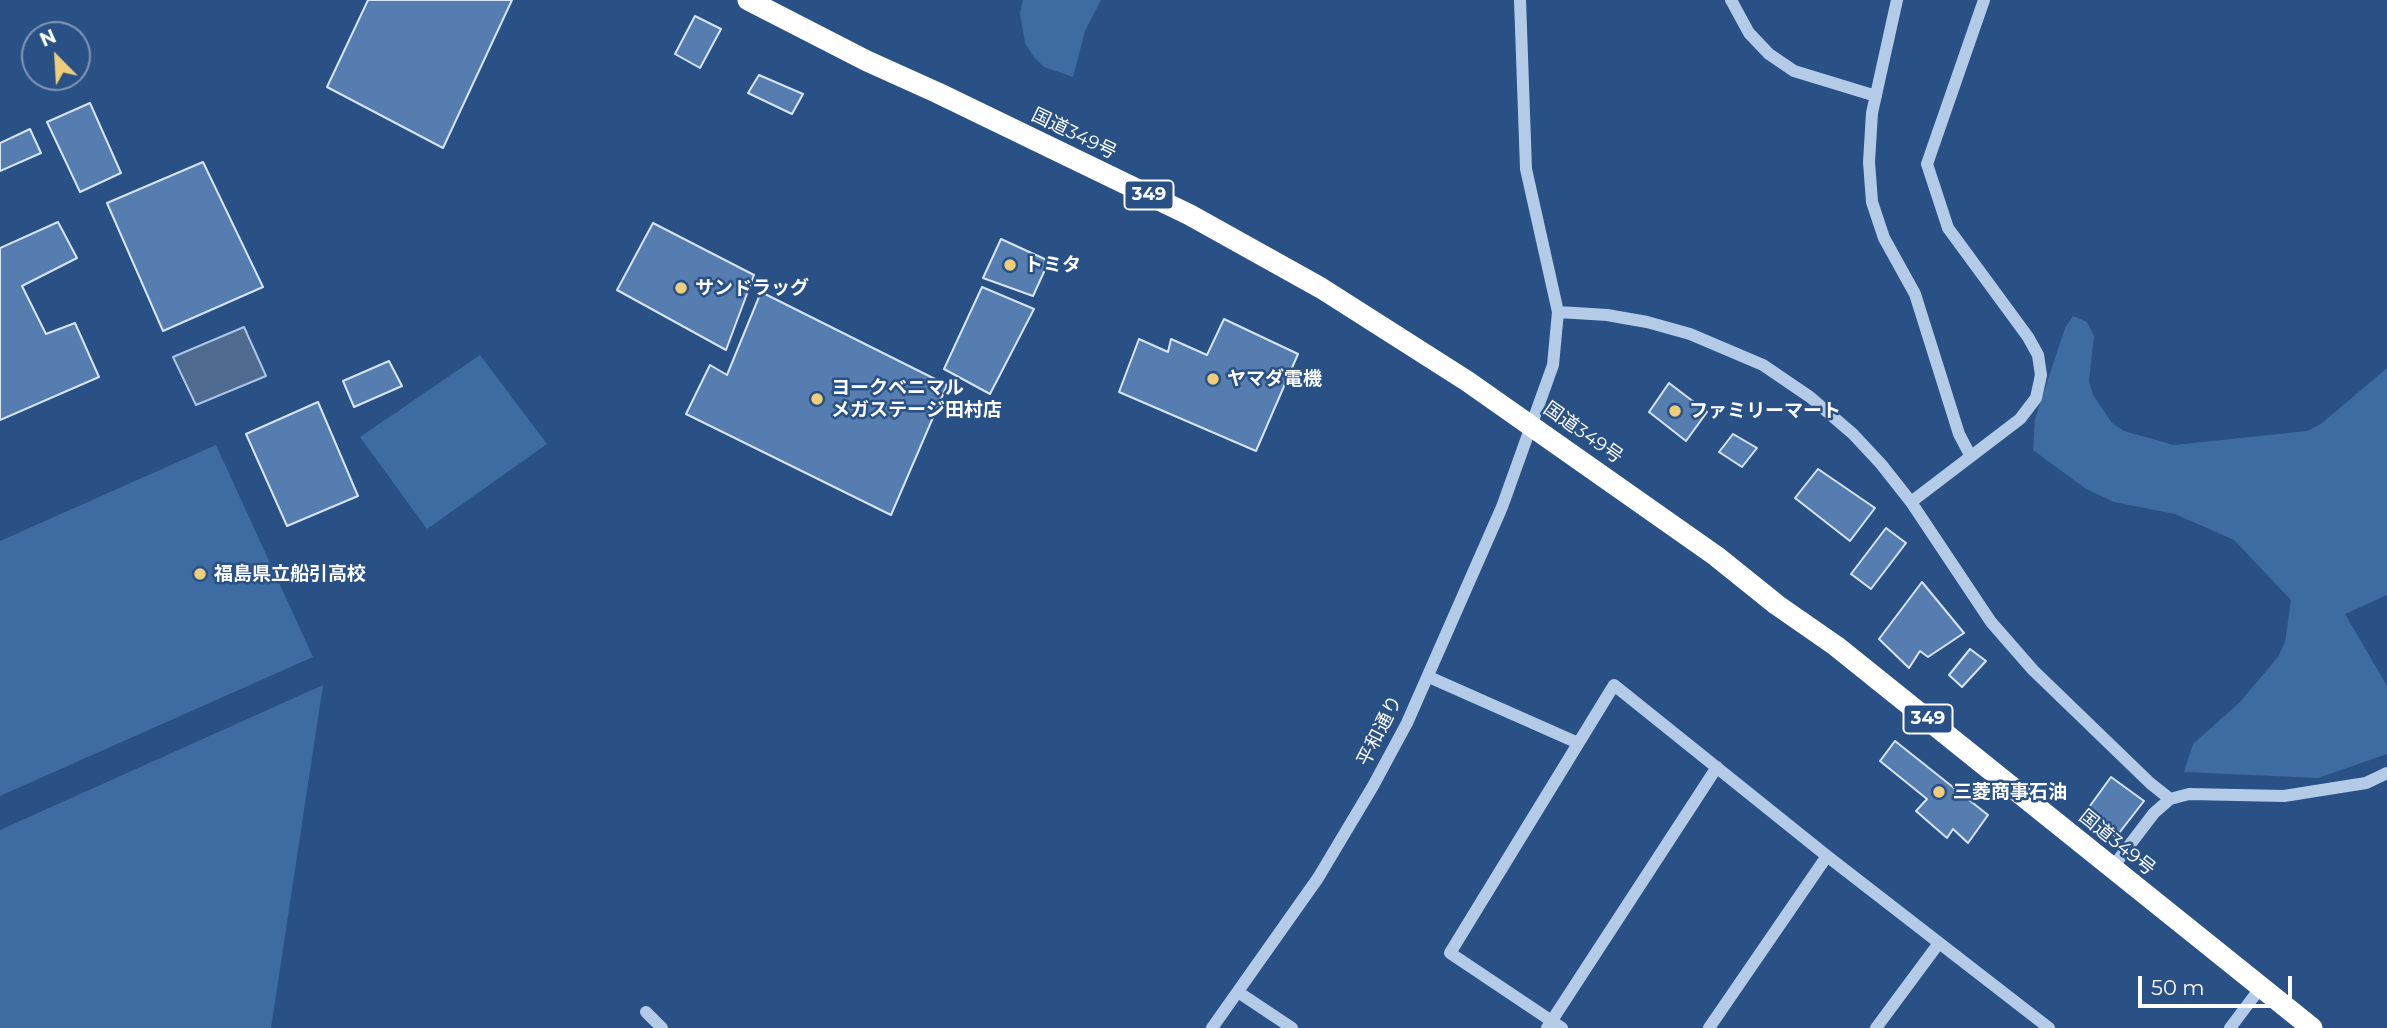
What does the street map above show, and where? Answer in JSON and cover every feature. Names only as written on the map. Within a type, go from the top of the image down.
[{"type":"highway","name":"国道349号","points":[[748,0],[867,61],[1190,215],[1321,288],[1403,339],[1532,425],[1717,555],[1777,605],[1836,646],[2312,1028]]},
{"type":"street","name":"平和通り","points":[[1212,1028],[1318,878],[1373,786],[1429,677],[1502,507],[1553,365],[1558,312],[1526,169],[1520,0]]},
{"type":"street","points":[[1731,0],[1749,33],[1769,54],[1794,71],[1876,96]]},
{"type":"street","points":[[1897,0],[1872,113],[1869,162],[1872,202],[1884,238],[1915,294],[1959,434],[1970,455]]},
{"type":"street","points":[[1911,502],[2020,419],[2036,398],[2041,375],[2038,355],[2028,337],[1948,228],[1927,164],[1984,0]]},
{"type":"street","points":[[1558,312],[1607,315],[1647,322],[1690,334],[1763,365],[1810,397],[1853,434],[1911,502],[1991,622],[2033,670],[2170,799]]},
{"type":"street","points":[[1429,677],[1578,743]]},
{"type":"street","points":[[1717,767],[1554,1026],[1450,953],[1614,684],[1828,856],[2049,1028]]},
{"type":"street","points":[[2112,868],[2154,813],[2170,799],[2189,794],[2284,796],[2366,783],[2387,773]]},
{"type":"street","points":[[1709,1028],[1828,856]]},
{"type":"street","points":[[1877,1028],[1940,943]]},
{"type":"street","points":[[2230,1028],[2261,987]]},
{"type":"street","points":[[1238,992],[1292,1028]]},
{"type":"street","points":[[646,1012],[662,1028]]},
{"type":"shaded area","points":[[1023,0],[1101,0],[1085,31],[1073,77],[1044,67],[1033,56],[1025,43],[1020,13]]},
{"type":"shaded area","points":[[2073,316],[2087,322],[2094,336],[2089,381],[2093,395],[2112,423],[2124,431],[2174,445],[2307,431],[2321,424],[2387,368],[2387,595],[2345,614],[2387,686],[2387,754],[2318,778],[2184,772],[2193,744],[2239,703],[2278,657],[2285,642],[2291,600],[2234,540],[2175,514],[2114,502],[2086,489],[2033,450],[2035,419],[2065,328]]},
{"type":"shaded area","points":[[244,327],[266,376],[196,405],[173,357]]},
{"type":"shaded area","points":[[480,355],[547,444],[427,529],[360,437]]},
{"type":"shaded area","points":[[216,445],[313,657],[0,796],[0,541]]},
{"type":"shaded area","points":[[323,685],[271,1028],[0,1028],[0,830]]},
{"type":"building","points":[[368,0],[512,0],[443,148],[327,87]]},
{"type":"building","points":[[695,16],[721,29],[700,68],[675,54]]},
{"type":"building","points":[[759,75],[803,94],[792,114],[748,93]]},
{"type":"building","points":[[90,103],[121,173],[80,192],[47,122]]},
{"type":"building","points":[[30,129],[41,153],[0,171],[0,143]]},
{"type":"building","points":[[203,162],[263,287],[163,331],[107,203]]},
{"type":"building","points":[[58,222],[77,258],[22,286],[46,334],[75,323],[99,377],[0,420],[0,248]]},
{"type":"building","points":[[653,223],[754,275],[726,350],[617,290]]},
{"type":"building","points":[[1001,239],[1049,261],[1033,296],[983,278]]},
{"type":"building","points":[[982,287],[1034,309],[990,394],[944,369]]},
{"type":"building","name":"ヨークベニマル メガステージ田村店","points":[[761,292],[947,385],[891,515],[686,414],[710,365],[727,375]]},
{"type":"building","points":[[1224,319],[1298,354],[1256,451],[1119,392],[1139,339],[1168,352],[1171,339],[1207,355]]},
{"type":"building","points":[[389,361],[402,386],[354,407],[343,381]]},
{"type":"building","points":[[1669,383],[1707,412],[1686,441],[1649,412]]},
{"type":"building","points":[[318,402],[358,496],[287,526],[246,434]]},
{"type":"building","points":[[1733,434],[1757,448],[1742,467],[1719,452]]},
{"type":"building","points":[[1818,469],[1875,508],[1850,541],[1795,498]]},
{"type":"building","points":[[1886,528],[1906,543],[1871,589],[1851,574]]},
{"type":"building","points":[[1922,582],[1964,633],[1928,657],[1920,651],[1909,668],[1879,639]]},
{"type":"building","points":[[1970,649],[1986,661],[1962,687],[1949,675]]},
{"type":"building","points":[[1895,741],[1988,815],[1968,843],[1953,829],[1947,838],[1916,811],[1927,799],[1880,761]]},
{"type":"building","points":[[2111,777],[2144,801],[2116,837],[2087,810]]},
{"type":"place","name":"トミタ","points":[[1010,265]]},
{"type":"place","name":"サンドラッグ","points":[[681,288]]},
{"type":"place","name":"ヤマダ電機","points":[[1213,379]]},
{"type":"place","name":"ヨークベニマル メガステージ田村店","points":[[817,399]]},
{"type":"place","name":"ファミリーマート","points":[[1675,411]]},
{"type":"place","name":"福島県立船引高校","points":[[200,574]]},
{"type":"place","name":"三菱商事石油","points":[[1939,792]]}]
